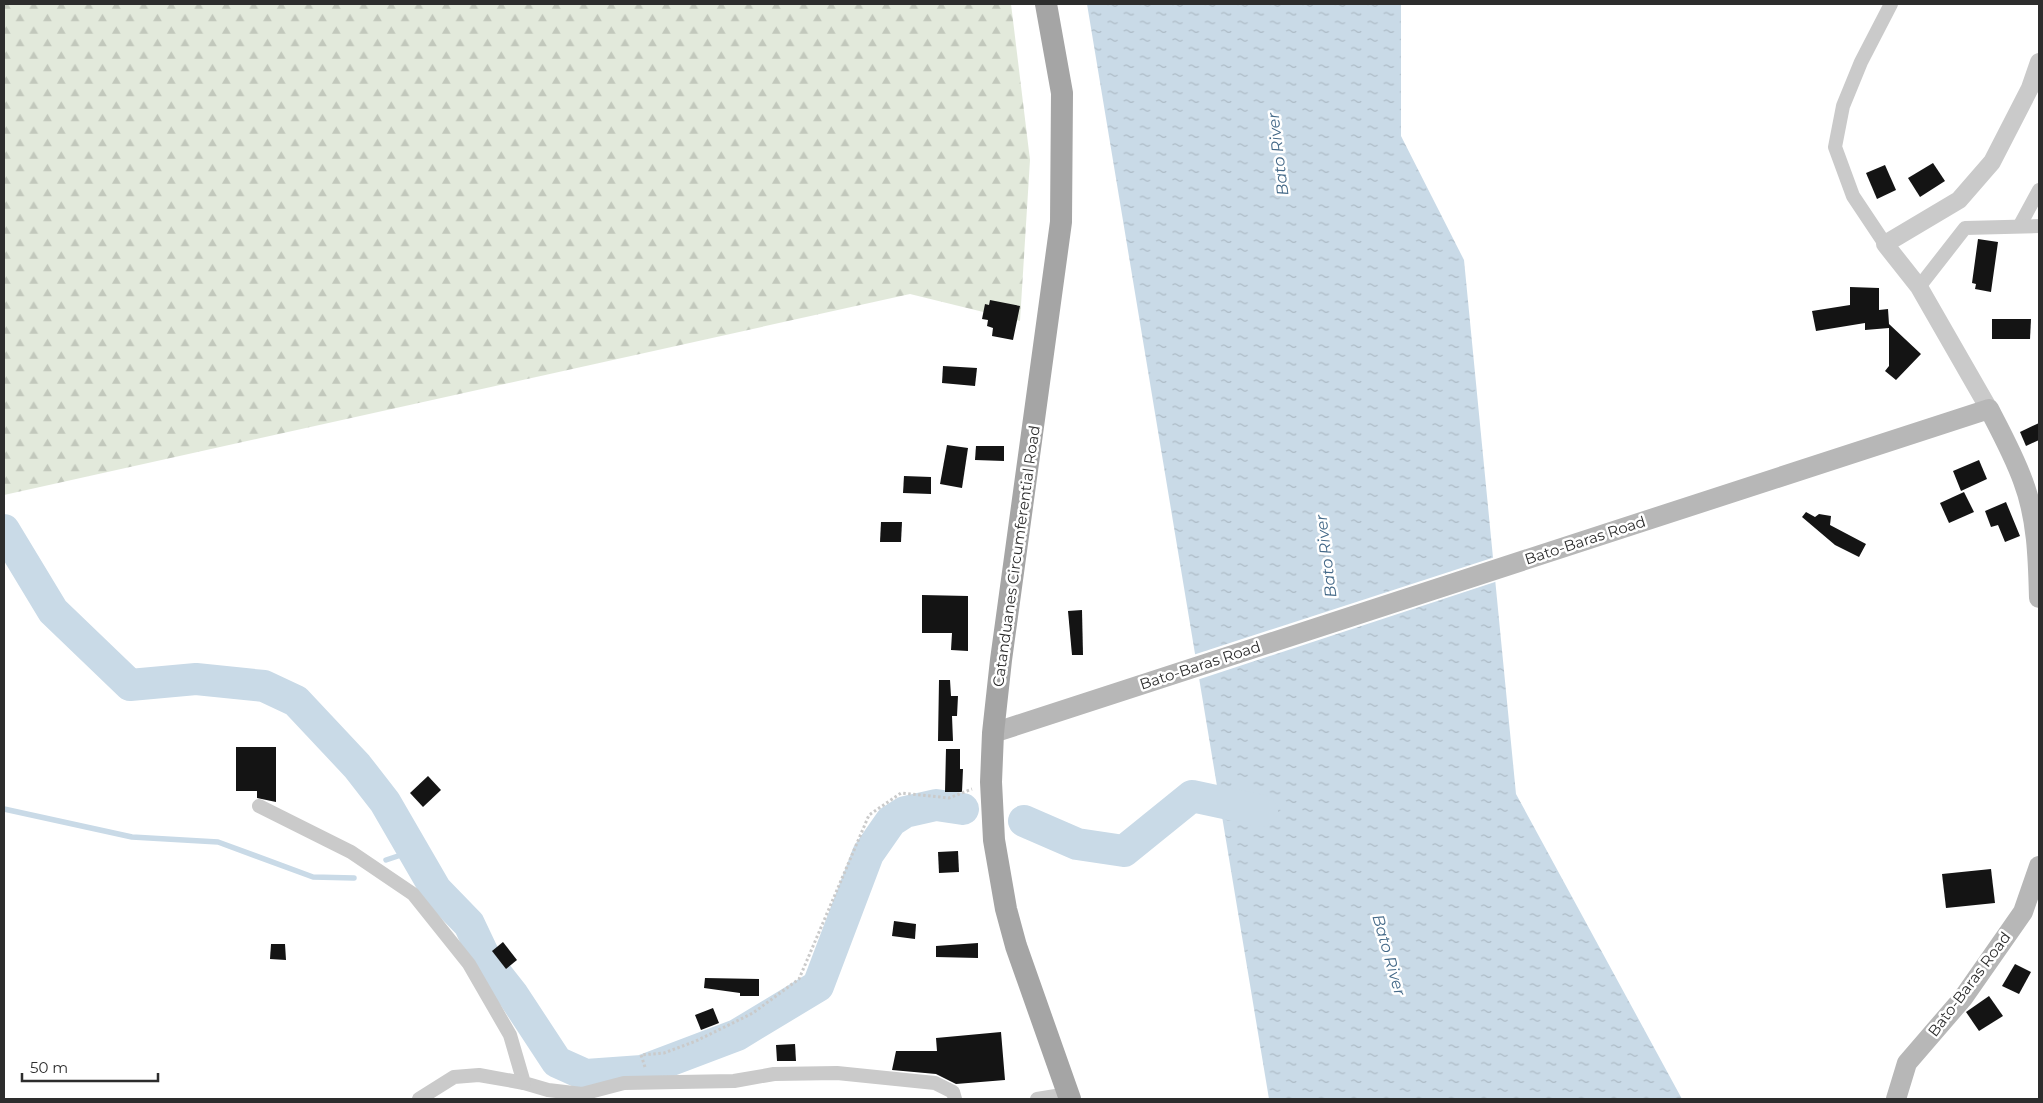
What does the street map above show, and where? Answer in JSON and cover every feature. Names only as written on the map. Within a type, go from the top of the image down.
[{"type":"main road","name":"Catanduanes Circumferential Road","points":[[1046,4],[1062,93],[1061,222],[1001,660],[993,733],[992,782],[994,840],[1006,909],[1016,946],[1069,1097]]},
{"type":"main road","name":"Bato-Baras Road","points":[[993,733],[1989,408]]},
{"type":"main road","points":[[1989,408],[2035,505],[2039,598]]},
{"type":"main road","name":"Bato-Baras Road","points":[[1896,1099],[1907,1063],[1963,998],[2023,912],[2039,866]]},
{"type":"street","points":[[1891,4],[1862,62],[1843,106],[1835,147],[1853,196],[1885,244],[1919,287],[1989,408]]},
{"type":"street","points":[[1885,244],[1958,200],[1992,162],[2030,88],[2039,62]]},
{"type":"street","points":[[2020,226],[2039,190]]},
{"type":"street","points":[[1919,287],[1965,228],[2039,226]]},
{"type":"street","points":[[259,806],[351,852],[412,894],[469,964],[510,1035],[524,1083]]},
{"type":"street","points":[[419,1099],[454,1077],[480,1076],[524,1083],[548,1090],[582,1094],[624,1083],[734,1081],[774,1074],[837,1073],[935,1083],[953,1092],[955,1099]]},
{"type":"street","points":[[1037,1099],[1069,1097]]},
{"type":"path","points":[[641,1055],[664,1053],[713,1033],[754,1013],[799,979],[869,815],[901,793],[949,798],[992,782]]},
{"type":"green space","points":[[4,4],[1011,4],[1030,160],[1020,321],[910,294],[4,495]]},
{"type":"water","name":"Bato River","points":[[1087,4],[1401,4],[1401,136],[1464,260],[1516,794],[1682,1099],[1269,1099]]},
{"type":"pier","points":[[1495,557],[1498,581],[1197,680],[1193,655]]},
{"type":"building","points":[[1933,163],[1945,181],[1920,197],[1908,178]]},
{"type":"building","points":[[1885,165],[1896,190],[1877,199],[1866,173]]},
{"type":"building","points":[[1978,239],[1998,242],[1991,292],[1975,289],[1976,284],[1972,283]]},
{"type":"building","points":[[1850,287],[1879,288],[1879,310],[1888,309],[1889,324],[1921,354],[1896,380],[1885,371],[1889,366],[1889,328],[1865,330],[1865,323],[1816,331],[1812,311],[1850,305]]},
{"type":"building","points":[[990,300],[1020,306],[1013,340],[992,336],[993,328],[987,326],[988,320],[982,319],[985,304],[989,305]]},
{"type":"building","points":[[1992,319],[2031,319],[2030,339],[1992,339]]},
{"type":"building","points":[[943,366],[977,368],[975,386],[942,383]]},
{"type":"building","points":[[2039,423],[2039,440],[2026,446],[2020,432]]},
{"type":"building","points":[[947,445],[968,448],[962,488],[940,484]]},
{"type":"building","points":[[976,446],[1004,446],[1004,461],[975,460]]},
{"type":"building","points":[[1979,460],[1987,479],[1961,491],[1953,471]]},
{"type":"building","points":[[904,476],[931,477],[931,494],[903,493]]},
{"type":"building","points":[[1964,492],[1974,512],[1949,523],[1940,503]]},
{"type":"building","points":[[2006,502],[2020,536],[2005,542],[1998,525],[1991,527],[1985,511]]},
{"type":"building","points":[[1806,512],[1815,517],[1819,514],[1831,516],[1830,525],[1866,544],[1859,557],[1835,545],[1802,517]]},
{"type":"building","points":[[881,522],[902,522],[901,542],[880,542]]},
{"type":"building","points":[[922,595],[968,596],[968,651],[951,650],[952,633],[922,633]]},
{"type":"building","points":[[1082,610],[1083,655],[1072,655],[1068,611]]},
{"type":"building","points":[[939,680],[950,680],[951,696],[958,696],[957,716],[952,716],[953,741],[938,741]]},
{"type":"building","points":[[236,747],[276,747],[276,802],[257,798],[257,791],[236,791]]},
{"type":"building","points":[[946,749],[960,749],[960,769],[963,769],[962,792],[945,792]]},
{"type":"building","points":[[428,776],[441,790],[423,807],[410,793]]},
{"type":"building","points":[[958,851],[959,872],[939,873],[938,852]]},
{"type":"building","points":[[1991,869],[1995,903],[1946,908],[1942,874]]},
{"type":"building","points":[[894,921],[916,924],[915,939],[892,936]]},
{"type":"building","points":[[503,942],[517,960],[506,969],[492,951]]},
{"type":"building","points":[[978,943],[978,958],[936,957],[936,946]]},
{"type":"building","points":[[271,944],[285,944],[286,960],[270,959]]},
{"type":"building","points":[[2015,964],[2031,972],[2019,994],[2002,986]]},
{"type":"building","points":[[705,978],[759,979],[759,996],[740,996],[740,993],[704,988]]},
{"type":"building","points":[[1989,996],[2003,1016],[1979,1031],[1966,1012]]},
{"type":"building","points":[[713,1008],[719,1023],[701,1030],[695,1015]]},
{"type":"building","points":[[1001,1032],[1005,1080],[956,1084],[936,1074],[892,1070],[896,1051],[937,1051],[936,1038]]},
{"type":"building","points":[[795,1044],[796,1061],[777,1061],[776,1045]]},
{"type":"waterway","points":[[4,530],[53,611],[130,685],[196,679],[264,686],[296,701],[357,766],[385,802],[436,890],[469,924],[487,962],[513,995],[557,1062],[586,1075],[642,1071],[737,1035],[818,986],[868,854],[891,821],[905,812],[936,805],[963,809]]},
{"type":"waterway","points":[[1024,821],[1077,844],[1124,851],[1192,796],[1262,811]]},
{"type":"waterway","points":[[4,809],[132,837],[218,842],[313,877],[354,878]]},
{"type":"waterway","points":[[386,860],[413,851]]}]
